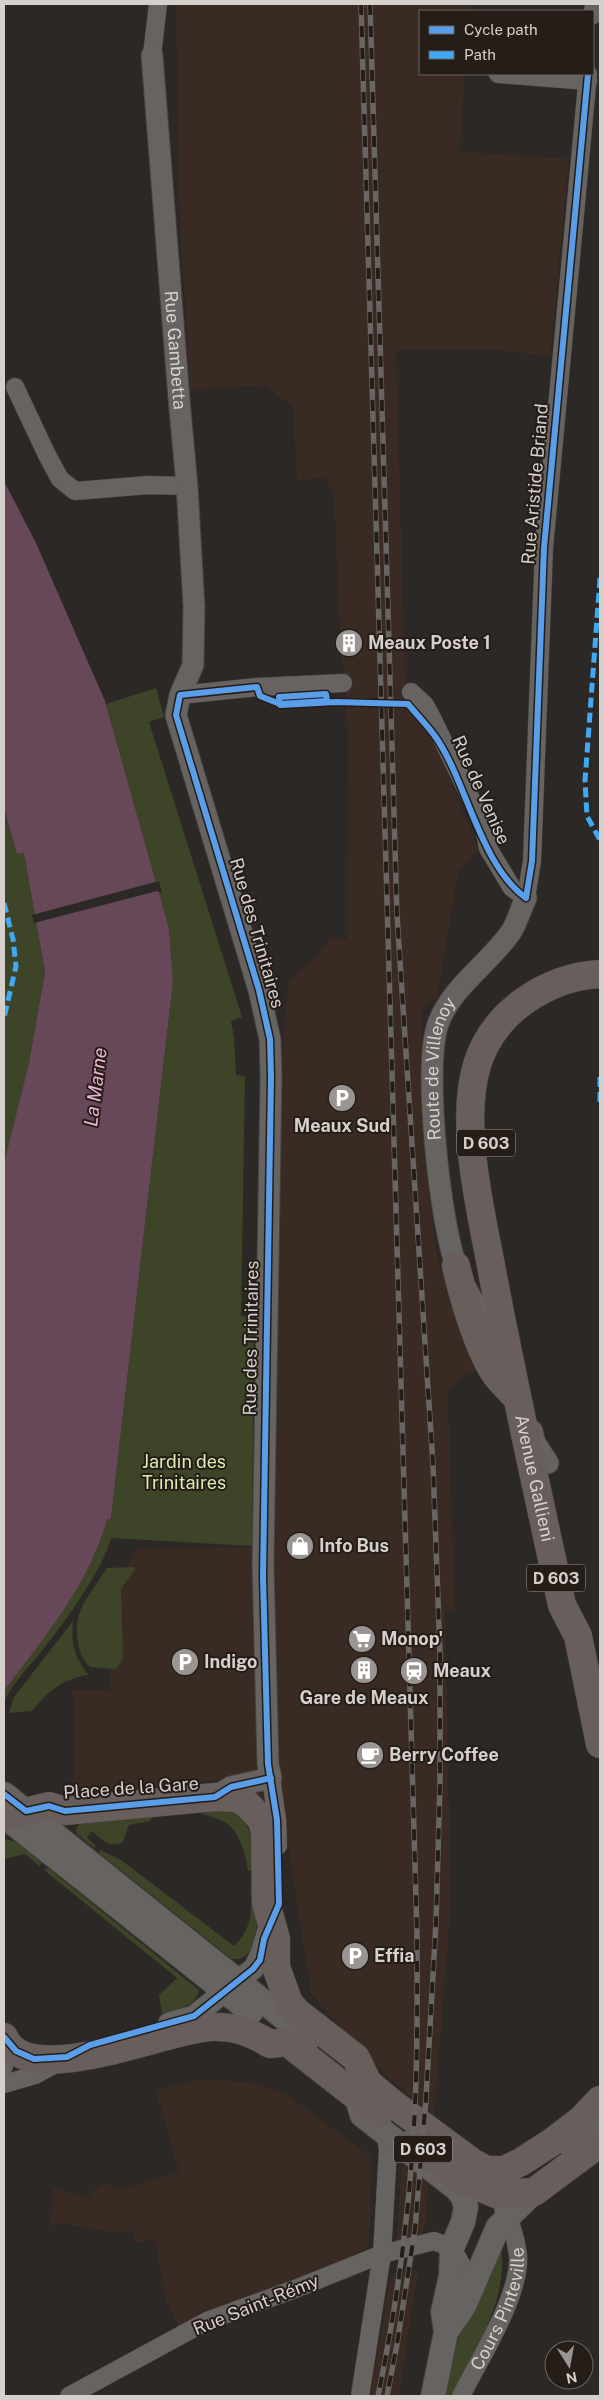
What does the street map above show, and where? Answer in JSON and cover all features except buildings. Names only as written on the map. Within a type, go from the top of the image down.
[{"type":"main road","name":"D 603","points":[[516,1356],[502,1328],[477,1188],[472,1141],[472,1099],[477,1065],[493,1034],[502,1022],[512,1011],[538,991],[565,979],[600,974]]},
{"type":"main road","name":"D 603","points":[[516,1356],[488,1171],[485,1133],[487,1096],[491,1078],[508,1044],[533,1015],[567,997],[600,991]]},
{"type":"main road","points":[[456,1266],[464,1300],[487,1358],[495,1374],[516,1397]]},
{"type":"main road","points":[[516,1356],[548,1463],[577,1604],[578,1636]]},
{"type":"main road","name":"Avenue Gallieni","points":[[516,1356],[516,1397],[562,1605],[578,1636],[600,1744]]},
{"type":"main road","name":"Place de la Gare","points":[[15,1810],[64,1811],[216,1797],[236,1798],[247,1804],[261,1819],[264,1831],[266,1903],[272,1920]]},
{"type":"main road","name":"D 603","points":[[15,1810],[232,1987],[361,2089]]},
{"type":"main road","name":"Rue des Trinitaires","points":[[272,1920],[276,1939],[277,1974],[289,2003],[297,2012],[356,2058],[361,2089]]},
{"type":"main road","name":"D 603","points":[[232,1987],[287,2042],[486,2170],[499,2194],[534,2192],[600,2143]]},
{"type":"main road","points":[[4,2048],[34,2059],[92,2056],[191,2029],[212,2026],[231,2027],[244,2031],[270,2044],[287,2042]]},
{"type":"main road","points":[[361,2089],[362,2115],[457,2188],[463,2197],[466,2207],[463,2222]]},
{"type":"main road","points":[[499,2194],[504,2170],[521,2162],[552,2142],[582,2119],[600,2100]]},
{"type":"main road","points":[[463,2222],[600,2121]]},
{"type":"main road","name":"Cours Pinteville","points":[[433,2396],[456,2302],[499,2194]]},
{"type":"main road","name":"Cours Pinteville","points":[[451,2325],[464,2306],[498,2227],[499,2194]]},
{"type":"main road","name":"Cours Pinteville","points":[[451,2325],[443,2312],[451,2276],[452,2248],[463,2222]]},
{"type":"street","name":"Rue Gambetta","points":[[158,4],[152,55],[179,399],[188,486],[194,607],[193,665],[180,695]]},
{"type":"street","points":[[528,75],[588,77]]},
{"type":"street","name":"Rue Aristide Briand","points":[[526,898],[532,852],[544,548],[588,77]]},
{"type":"street","points":[[15,387],[60,478],[75,491],[149,485],[188,486]]},
{"type":"street","points":[[180,695],[257,687],[343,683]]},
{"type":"street","name":"Rue de Venise","points":[[411,692],[424,705],[433,720],[484,826],[488,848],[512,888],[526,898]]},
{"type":"street","name":"Rue des Trinitaires","points":[[67,2058],[90,2045],[194,2016],[232,1987],[253,1969],[260,1960],[264,1939],[280,1904],[277,1820],[268,1764],[263,1570],[271,1077],[270,1039],[259,990],[176,715],[180,695]]},
{"type":"street","name":"Route de Villenoy","points":[[502,1328],[496,1329],[478,1311],[456,1266],[446,1223],[436,1144],[432,1076],[435,1037],[438,1024],[446,1008],[463,985],[512,931],[526,898]]},
{"type":"street","points":[[502,1328],[512,1343],[535,1443],[548,1463]]},
{"type":"street","points":[[216,1797],[231,1787],[271,1778]]},
{"type":"street","points":[[4,2084],[35,2074],[67,2058]]},
{"type":"street","points":[[360,2396],[382,2254],[388,2149],[385,2133]]},
{"type":"street","name":"Cours Pinteville","points":[[461,2396],[507,2306],[515,2279],[518,2257],[499,2194]]},
{"type":"street","name":"Rue Saint-Rémy","points":[[69,2396],[207,2321],[295,2289],[382,2254],[434,2241],[452,2248]]},
{"type":"street","points":[[452,2248],[466,2273]]},
{"type":"shaded area","points":[[176,4],[470,4],[469,10],[419,10],[419,75],[465,75],[460,151],[569,159],[550,356],[496,350],[396,350],[406,708],[433,740],[479,850],[459,870],[437,998],[421,1009],[424,1153],[437,1257],[479,1369],[464,1375],[448,1391],[455,1611],[445,1612],[451,1901],[434,2119],[370,2060],[311,1994],[286,1832],[232,1778],[73,1794],[73,1690],[110,1690],[115,1587],[137,1548],[271,1548],[281,1061],[288,982],[320,953],[330,938],[347,939],[348,735],[339,612],[334,494],[324,478],[297,480],[293,407],[265,385],[190,390],[179,203]]},
{"type":"shaded area","points":[[216,2079],[259,2084],[289,2096],[369,2155],[372,2167],[369,2247],[326,2269],[203,2312],[180,2328],[166,2300],[155,2240],[134,2243],[133,2231],[118,2233],[64,2224],[50,2226],[53,2188],[91,2199],[93,2190],[105,2183],[117,2190],[179,2172],[156,2090],[194,2080]]},
{"type":"shaded area","points":[[402,2163],[429,2178],[424,2233],[396,2246]]},
{"type":"shaded area","points":[[418,2270],[399,2396],[370,2396],[391,2275]]},
{"type":"green space","name":"Jardin des Trinitaires","points":[[156,688],[164,717],[149,722],[242,1017],[231,1021],[234,1037],[236,1075],[245,1076],[241,1316],[254,1317],[252,1546],[111,1538],[100,1566],[81,1597],[50,1641],[16,1682],[4,1701],[4,1691],[50,1631],[77,1589],[99,1544],[107,1520],[111,1518],[173,982],[169,928],[106,704]]},
{"type":"green space","points":[[4,808],[17,854],[24,853],[45,972],[29,1063],[4,1163]]},
{"type":"green space","points":[[133,1567],[135,1569],[121,1589],[123,1659],[116,1669],[90,1667],[85,1662],[79,1649],[77,1626],[80,1611],[107,1568]]},
{"type":"green space","points":[[73,1621],[74,1649],[79,1662],[88,1675],[70,1680],[56,1687],[32,1711],[9,1713],[14,1697]]},
{"type":"green space","points":[[226,1810],[242,1820],[251,1835],[255,1873],[248,1870],[241,1844],[231,1827],[222,1821],[196,1811]]},
{"type":"green space","points":[[154,1815],[150,1821],[129,1825],[123,1842],[114,1845],[99,1838],[92,1831],[87,1838],[96,1846],[94,1848],[77,1834],[76,1829],[81,1822]]},
{"type":"green space","points":[[4,1839],[17,1842],[42,1863],[39,1866],[25,1854],[4,1859]]},
{"type":"green space","points":[[100,1850],[121,1860],[234,1946],[245,1932],[250,1918],[250,1886],[257,1890],[256,1933],[249,1952],[242,1958],[232,1959],[99,1853]]},
{"type":"green space","points":[[48,1868],[199,1990],[194,2000],[190,2004],[162,2013],[159,1995],[177,1978],[44,1870]]},
{"type":"green space","points":[[501,2247],[500,2286],[488,2324],[453,2396],[445,2396],[457,2343],[474,2292]]},
{"type":"water","name":"La Marne","points":[[4,481],[36,543],[105,701],[169,928],[173,982],[111,1518],[107,1520],[89,1567],[77,1589],[50,1631],[4,1691],[4,1163],[29,1063],[45,972],[24,853],[17,854],[4,808]]},
{"type":"pier","points":[[159,881],[162,893],[157,891],[34,923],[32,915]]},
{"type":"railway","points":[[361,4],[417,1934],[417,2061],[407,2214],[392,2324],[378,2396]]},
{"type":"railway","points":[[370,4],[397,915],[433,1465],[440,1654],[440,1783],[436,1922],[426,2098],[415,2229],[387,2396]]},
{"type":"marked path","points":[[600,578],[585,781],[587,816],[600,840]]},
{"type":"marked path","points":[[4,903],[13,939],[16,966],[4,1018]]},
{"type":"marked path","points":[[600,1077],[600,1105]]},
{"type":"cycle path","points":[[280,704],[336,702],[408,704],[434,735],[448,757],[476,823],[497,866],[510,884],[526,898],[532,861],[544,548],[588,75]]},
{"type":"cycle path","points":[[4,2037],[16,2051],[34,2059],[67,2057],[90,2045],[194,2016],[253,1969],[260,1960],[264,1939],[279,1904],[277,1820],[268,1764],[263,1576],[270,1039],[259,990],[176,715],[180,695],[257,687],[260,696],[280,704]]},
{"type":"cycle path","points":[[326,694],[327,701],[280,704],[280,704],[279,697],[326,694]]},
{"type":"cycle path","points":[[4,1794],[26,1811],[49,1806],[65,1811],[215,1797],[231,1787],[271,1778]]},
{"type":"place","name":"Meaux Poste 1","points":[[349,643]]},
{"type":"place","name":"Meaux Sud","points":[[342,1098]]},
{"type":"place","name":"Info Bus","points":[[300,1546]]},
{"type":"place","name":"Monop'","points":[[362,1639]]},
{"type":"place","name":"Indigo","points":[[185,1662]]},
{"type":"place","name":"Gare de Meaux","points":[[364,1670]]},
{"type":"place","name":"Meaux","points":[[414,1671]]},
{"type":"place","name":"Berry Coffee","points":[[370,1755]]},
{"type":"place","name":"Effia","points":[[355,1956]]}]
